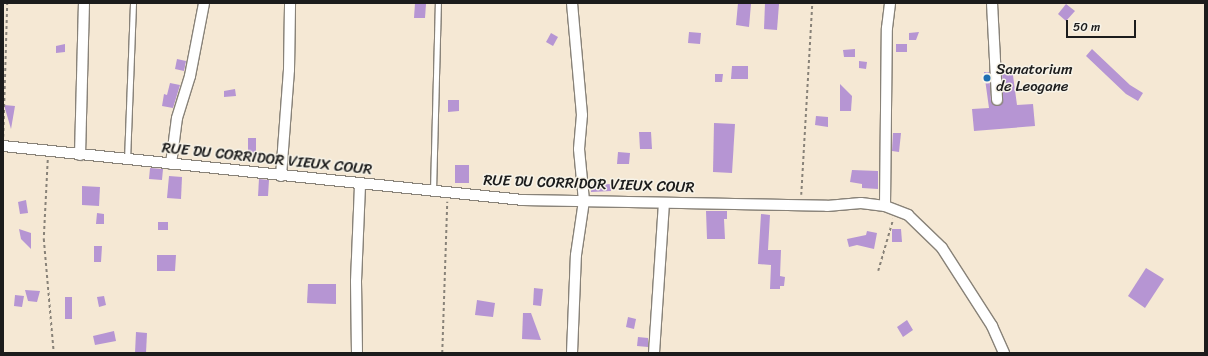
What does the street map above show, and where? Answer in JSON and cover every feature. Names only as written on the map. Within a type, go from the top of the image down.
[{"type":"street","points":[[80,155],[84,3]]},
{"type":"street","points":[[171,164],[177,118],[190,76],[204,3]]},
{"type":"street","points":[[281,176],[289,70],[290,3]]},
{"type":"street","points":[[572,3],[582,115],[580,149],[584,202],[576,256],[572,353]]},
{"type":"street","points":[[885,206],[887,28],[890,3]]},
{"type":"street","points":[[992,3],[997,100]]},
{"type":"street","name":"RUE DU CORRIDOR VIEUX COUR","points":[[3,146],[48,152],[523,200],[800,205],[861,203],[885,206],[908,215],[942,248],[992,326],[1004,353]]},
{"type":"street","points":[[357,353],[356,281],[360,184]]},
{"type":"street","points":[[654,353],[664,203]]},
{"type":"lane","points":[[127,160],[133,3]]},
{"type":"lane","points":[[433,191],[438,3]]},
{"type":"path","points":[[3,146],[7,3]]},
{"type":"path","points":[[800,205],[812,3]]},
{"type":"path","points":[[48,152],[44,238],[54,353]]},
{"type":"path","points":[[442,353],[447,193]]},
{"type":"path","points":[[878,271],[896,210]]},
{"type":"building","points":[[415,3],[426,4],[425,18],[414,18]]},
{"type":"building","points":[[738,3],[751,4],[749,27],[736,25]]},
{"type":"building","points":[[765,3],[779,4],[777,30],[764,29]]},
{"type":"building","points":[[1066,4],[1075,11],[1066,21],[1058,14]]},
{"type":"building","points":[[689,32],[701,33],[700,44],[688,43]]},
{"type":"building","points":[[919,32],[916,40],[909,40],[909,33]]},
{"type":"building","points":[[551,33],[558,37],[553,46],[546,42]]},
{"type":"building","points":[[65,44],[65,52],[56,53],[56,46]]},
{"type":"building","points":[[896,44],[907,44],[907,52],[896,52]]},
{"type":"building","points":[[855,49],[855,57],[844,57],[843,50]]},
{"type":"building","points":[[1092,49],[1130,85],[1143,93],[1138,101],[1126,94],[1086,56]]},
{"type":"building","points":[[177,59],[186,61],[184,71],[175,69]]},
{"type":"building","points":[[859,61],[867,62],[866,69],[859,68]]},
{"type":"building","points":[[732,66],[748,66],[748,79],[731,79]]},
{"type":"building","points":[[1012,68],[1017,105],[1033,104],[1035,126],[974,131],[972,109],[989,108],[984,72],[989,72],[991,101],[998,106],[1003,100],[1002,70]]},
{"type":"building","points":[[715,74],[723,74],[722,82],[715,82]]},
{"type":"building","points":[[170,83],[180,85],[173,108],[162,106],[164,94],[167,95]]},
{"type":"building","points":[[840,84],[852,96],[851,111],[840,111]]},
{"type":"building","points":[[235,89],[236,96],[224,97],[224,91]]},
{"type":"building","points":[[448,100],[459,100],[459,111],[448,112]]},
{"type":"building","points":[[4,105],[15,106],[11,129]]},
{"type":"building","points":[[816,116],[828,117],[828,127],[815,125]]},
{"type":"building","points":[[714,123],[735,124],[732,173],[713,172]]},
{"type":"building","points":[[639,132],[651,132],[652,149],[640,149]]},
{"type":"building","points":[[893,133],[901,133],[899,152],[892,151]]},
{"type":"building","points":[[248,138],[256,138],[256,153],[248,153]]},
{"type":"building","points":[[618,152],[630,153],[629,164],[617,164]]},
{"type":"building","points":[[455,165],[469,165],[469,183],[455,183]]},
{"type":"building","points":[[150,168],[163,169],[162,180],[149,179]]},
{"type":"building","points":[[852,170],[878,171],[878,189],[862,188],[862,184],[850,182]]},
{"type":"building","points":[[169,176],[182,177],[181,199],[167,198]]},
{"type":"building","points":[[259,179],[269,180],[268,196],[258,196]]},
{"type":"building","points":[[611,184],[611,191],[591,192],[591,185]]},
{"type":"building","points":[[82,186],[100,187],[99,206],[82,205]]},
{"type":"building","points":[[26,200],[28,213],[20,214],[18,202]]},
{"type":"building","points":[[706,211],[727,211],[727,219],[724,219],[725,239],[707,239]]},
{"type":"building","points":[[97,213],[104,214],[104,224],[96,224]]},
{"type":"building","points":[[761,214],[770,215],[768,250],[781,250],[780,276],[785,277],[784,286],[780,286],[780,289],[770,289],[771,265],[758,264]]},
{"type":"building","points":[[158,222],[168,222],[168,230],[158,230]]},
{"type":"building","points":[[19,229],[31,233],[31,249],[21,239]]},
{"type":"building","points":[[892,229],[901,229],[902,242],[892,242]]},
{"type":"building","points":[[867,231],[877,233],[874,249],[857,245],[849,247],[847,239],[866,235]]},
{"type":"building","points":[[94,246],[102,246],[101,262],[94,262]]},
{"type":"building","points":[[157,255],[176,255],[175,271],[157,271]]},
{"type":"building","points":[[1146,268],[1164,279],[1145,308],[1128,296]]},
{"type":"building","points":[[308,284],[336,284],[336,304],[307,303]]},
{"type":"building","points":[[534,288],[543,289],[541,306],[533,305]]},
{"type":"building","points":[[25,290],[40,291],[37,302],[28,301]]},
{"type":"building","points":[[15,295],[24,296],[22,307],[14,306]]},
{"type":"building","points":[[104,296],[106,305],[99,307],[97,297]]},
{"type":"building","points":[[65,297],[72,297],[72,319],[65,319]]},
{"type":"building","points":[[477,300],[495,303],[493,317],[475,315]]},
{"type":"building","points":[[523,313],[531,313],[541,340],[522,339]]},
{"type":"building","points":[[628,317],[636,319],[634,329],[626,327]]},
{"type":"building","points":[[907,320],[913,330],[903,337],[897,327]]},
{"type":"building","points":[[114,331],[116,341],[95,345],[93,336]]},
{"type":"building","points":[[136,332],[147,333],[146,353],[135,353]]},
{"type":"building","points":[[638,337],[648,338],[648,347],[637,346]]},
{"type":"place","name":"Sanatorium de Leogane","points":[[987,78]]}]
